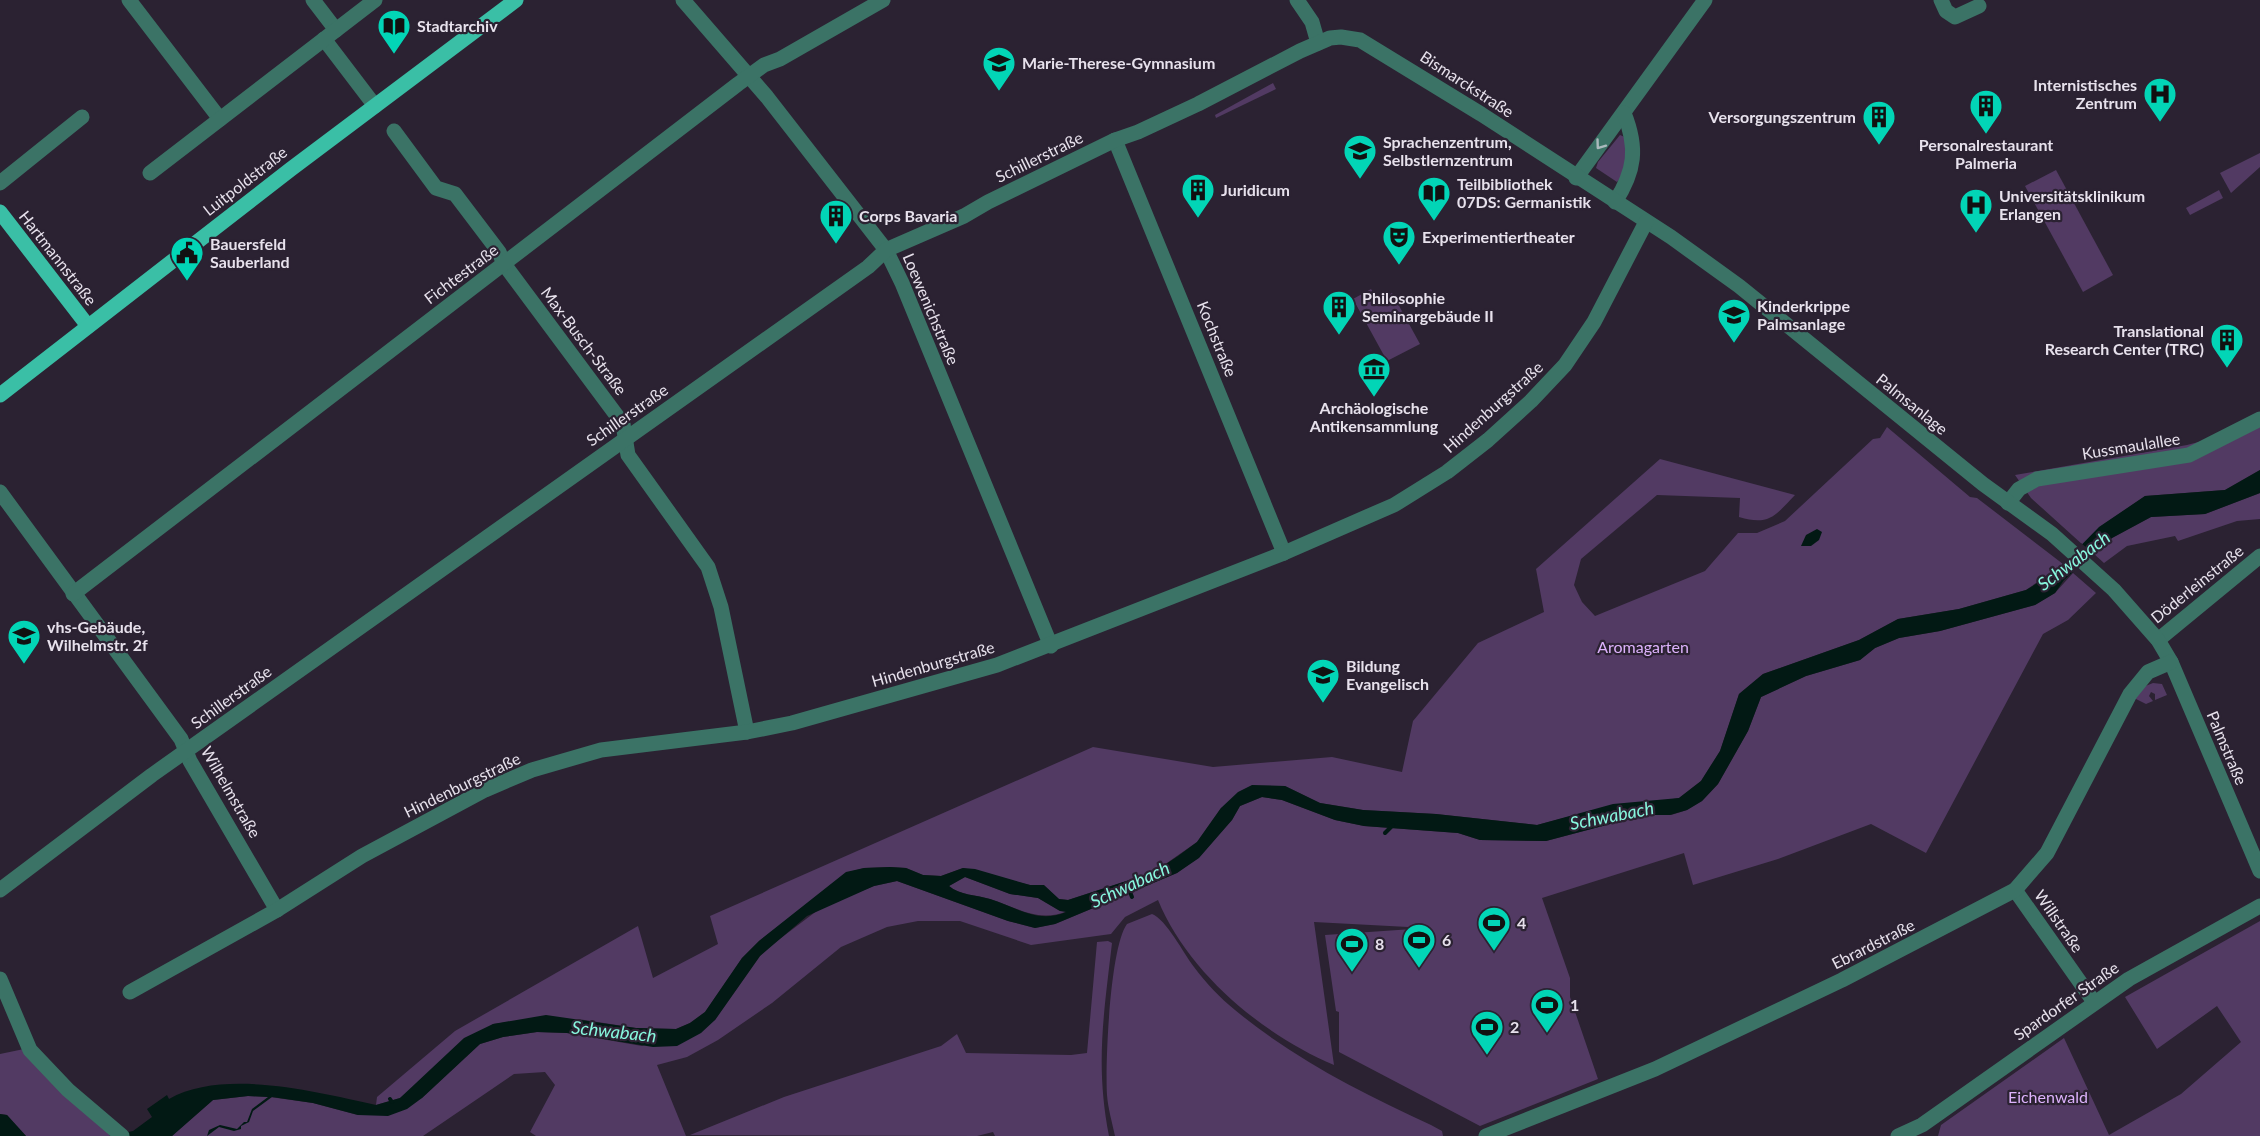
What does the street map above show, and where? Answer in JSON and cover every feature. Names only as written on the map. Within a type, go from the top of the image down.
[{"type":"main road","name":"Luitpoldstraße","points":[[0,395],[516,0]]},
{"type":"main road","name":"Hartmannstraße","points":[[0,212],[88,326]]},
{"type":"street","points":[[129,0],[220,119]]},
{"type":"street","points":[[313,0],[330,35],[375,106]]},
{"type":"street","points":[[150,173],[375,0]]},
{"type":"street","name":"Loewenichstraße","points":[[683,0],[749,76],[886,250],[906,293],[1051,646]]},
{"type":"street","name":"Fichtestraße","points":[[73,594],[764,65],[780,59],[883,0]]},
{"type":"street","points":[[1297,0],[1312,22],[1318,43]]},
{"type":"street","points":[[1576,178],[1705,0]]},
{"type":"street","points":[[1941,0],[1946,11],[1955,17],[1980,7]]},
{"type":"street","name":"Bismarckstraße","points":[[1318,43],[1341,36],[1371,45],[1490,119],[1630,213]]},
{"type":"street","name":"Schillerstraße","points":[[0,890],[186,751],[868,267],[886,250],[964,216],[1115,140],[1138,132],[1318,43]]},
{"type":"street","points":[[1615,202],[1629,180],[1633,136],[1624,113]]},
{"type":"street","points":[[0,183],[82,117]]},
{"type":"street","name":"Max-Busch-Straße","points":[[394,131],[436,188],[455,194],[623,424],[628,455],[708,567],[721,607],[747,732]]},
{"type":"street","name":"Kochstraße","points":[[1115,140],[1284,553]]},
{"type":"street","name":"Palmsanlage","points":[[1630,213],[1739,286],[2008,503],[2052,534],[2106,582],[2158,640]]},
{"type":"street","name":"Hindenburgstraße","points":[[130,992],[277,910],[362,856],[485,790],[532,770],[601,750],[747,732],[792,723],[997,665],[1051,646],[1284,553],[1394,505],[1424,488],[1480,446],[1531,401],[1565,365],[1594,322],[1646,222]]},
{"type":"street","name":"Kussmaulallee","points":[[2008,503],[2019,489],[2037,479],[2188,455],[2260,419]]},
{"type":"street","name":"Wilhelmstraße","points":[[0,492],[181,739],[277,910]]},
{"type":"street","name":"Döderleinstraße","points":[[2158,640],[2260,556]]},
{"type":"street","name":"Palmstraße","points":[[2158,640],[2171,662],[2260,872]]},
{"type":"street","name":"Ebrardstraße","points":[[1486,1136],[1655,1069],[1842,980],[2015,890],[2048,853],[2130,694],[2148,672],[2171,662]]},
{"type":"street","name":"Willstraße","points":[[2015,890],[2094,1002]]},
{"type":"street","name":"Spardorfer Straße","points":[[1898,1136],[1926,1130],[2094,1002],[2195,941],[2260,906]]},
{"type":"street","points":[[0,980],[30,1050],[68,1090],[119,1133]]},
{"type":"green space","points":[[1273,83],[1276,89],[1216,118],[1215,115]]},
{"type":"green space","points":[[1620,135],[1627,138],[1624,173],[1617,182],[1596,168],[1598,162]]},
{"type":"green space","points":[[2260,153],[2260,167],[2231,193],[2220,173]]},
{"type":"green space","points":[[2056,170],[2113,275],[2083,292],[2025,186]]},
{"type":"green space","points":[[2219,190],[2223,198],[2190,215],[2186,208]]},
{"type":"green space","points":[[1371,289],[1378,300],[1392,293],[1420,344],[1387,361],[1353,299]]},
{"type":"green space","points":[[2260,414],[2260,470],[2225,490],[2145,496],[2100,527],[2083,545],[2031,498],[2015,475],[2187,445],[2210,439]]},
{"type":"green space","name":"Aromagarten","points":[[1887,427],[1970,497],[1977,498],[2063,564],[2026,590],[1959,609],[1898,619],[1859,640],[1763,674],[1739,694],[1720,751],[1701,781],[1679,798],[1575,815],[1537,825],[1436,814],[1363,810],[1320,803],[1285,786],[1221,808],[1197,842],[1154,872],[1068,900],[1059,899],[1043,885],[1030,885],[963,868],[941,876],[923,875],[906,868],[864,868],[846,873],[759,941],[742,958],[705,1012],[690,1023],[676,1029],[636,1028],[578,1019],[493,1024],[400,1098],[376,1105],[377,1097],[455,1031],[638,926],[653,978],[718,944],[710,916],[1093,747],[1213,767],[1332,757],[1402,772],[1413,721],[1478,643],[1544,612],[1536,569],[1660,459],[1795,495],[1771,517],[1765,520],[1749,520],[1739,517],[1740,498],[1657,495],[1581,559],[1574,585],[1582,602],[1595,616],[1705,571],[1738,533],[1757,533],[1785,521],[1873,439],[1880,438]]},
{"type":"green space","points":[[2260,493],[2260,519],[2237,521],[2178,541],[2175,536],[2127,546],[2104,563],[2094,554],[2112,538],[2151,517],[2205,514]]},
{"type":"green space","points":[[2073,573],[2096,593],[2068,620],[2043,634],[1926,853],[1871,824],[1778,859],[1693,885],[1684,853],[1542,898],[1570,978],[1570,997],[1598,1079],[1480,1126],[1339,1052],[1339,1012],[1336,1011],[1325,935],[1427,928],[1314,922],[1334,1065],[1281,1037],[1231,999],[1188,952],[1171,927],[1158,900],[1125,917],[1111,934],[1031,945],[960,921],[918,921],[887,927],[841,947],[772,1003],[718,1040],[687,1057],[657,1065],[686,1136],[536,1136],[530,1132],[555,1085],[545,1072],[514,1074],[423,1136],[172,1136],[213,1100],[248,1096],[270,1097],[313,1103],[358,1115],[422,1098],[480,1044],[503,1037],[537,1032],[567,1033],[642,1046],[715,1020],[760,956],[773,944],[822,907],[874,886],[897,881],[1008,921],[1035,928],[1055,924],[1177,873],[1199,857],[1232,820],[1240,806],[1262,797],[1282,800],[1335,820],[1364,826],[1458,833],[1480,840],[1546,841],[1644,815],[1671,815],[1687,810],[1702,801],[1718,784],[1748,731],[1761,697],[1806,676],[1860,660],[1875,648],[1899,638],[1940,631],[2035,605],[2055,593]]},
{"type":"green space","points":[[2153,683],[2162,684],[2167,695],[2155,700],[2155,694],[2151,692],[2149,696],[2153,701],[2146,704],[2134,698],[2143,687]]},
{"type":"green space","points":[[965,877],[1010,894],[1038,898],[1060,911],[1068,911],[1047,915],[1028,913],[990,899],[963,893],[949,886]]},
{"type":"green space","points":[[1152,914],[1169,930],[1213,990],[1258,1028],[1329,1074],[1431,1125],[1442,1131],[1443,1136],[1115,1136],[1108,1105],[1107,1079],[1108,1033],[1116,956],[1127,924]]},
{"type":"green space","name":"Eichenwald","points":[[2260,921],[2260,1136],[1938,1136],[1941,1125],[2064,1038],[2109,1135],[2181,1094],[2241,1042],[2217,1006],[2157,1049],[2125,997]]},
{"type":"green space","points":[[1097,942],[1112,943],[1102,1039],[1102,1086],[1109,1136],[995,1136],[993,1132],[977,1136],[690,1135],[784,1097],[941,1046],[957,1034],[966,1053],[1071,1055],[1087,1053]]},
{"type":"green space","points":[[24,1049],[121,1133],[109,1136],[26,1136],[7,1115],[0,1114],[0,1054]]},
{"type":"water","name":"Schwabach","points":[[2260,470],[2260,493],[2205,514],[2151,517],[2112,538],[2064,580],[2055,593],[2035,605],[1940,631],[1899,638],[1875,648],[1860,660],[1806,676],[1761,697],[1748,731],[1718,784],[1702,801],[1687,810],[1670,815],[1644,815],[1546,841],[1480,840],[1458,833],[1364,826],[1335,820],[1282,800],[1262,797],[1240,806],[1232,820],[1199,858],[1177,873],[1055,924],[1035,928],[1008,921],[897,881],[874,886],[807,916],[760,956],[715,1020],[701,1033],[677,1046],[653,1047],[567,1033],[537,1032],[503,1037],[480,1044],[422,1098],[407,1109],[388,1116],[358,1115],[313,1103],[272,1097],[253,1111],[249,1122],[241,1126],[241,1129],[234,1131],[219,1127],[207,1136],[209,1130],[220,1125],[237,1129],[244,1122],[247,1122],[252,1109],[268,1097],[248,1096],[213,1100],[172,1136],[109,1136],[133,1131],[152,1117],[147,1109],[167,1095],[169,1099],[191,1090],[216,1085],[243,1084],[299,1089],[376,1105],[400,1098],[464,1038],[493,1024],[546,1015],[636,1028],[676,1029],[690,1023],[705,1012],[742,958],[759,941],[846,872],[864,868],[906,868],[923,875],[941,876],[963,868],[975,869],[1030,885],[1044,885],[1059,899],[1068,900],[1154,872],[1197,842],[1221,808],[1238,792],[1252,785],[1285,786],[1320,803],[1363,810],[1436,814],[1537,825],[1613,804],[1679,798],[1701,781],[1720,751],[1739,694],[1763,674],[1859,640],[1898,619],[1959,609],[2026,590],[2054,573],[2099,527],[2145,496],[2225,490]],"holes":[[[965,877],[1010,894],[1038,898],[1066,912],[1056,915],[1036,915],[990,899],[963,893],[949,886]]]},
{"type":"water","points":[[1817,529],[1822,532],[1819,540],[1811,546],[1801,546],[1806,535]]},
{"type":"water","points":[[0,1114],[7,1115],[26,1136],[0,1136]]},
{"type":"pier","points":[[2081,543],[2096,556],[2076,575],[2061,562]]},
{"type":"waterway","points":[[1385,833],[1393,825]]},
{"type":"waterway","name":"Schwabach","points":[[1130,892],[1132,897]]},
{"type":"place","name":"Stadtarchiv","points":[[394,55]]},
{"type":"place","name":"Marie-Therese-Gymnasium","points":[[999,92]]},
{"type":"place","name":"Internistisches Zentrum","points":[[2160,123]]},
{"type":"place","name":"Personalrestaurant Palmeria","points":[[1986,135]]},
{"type":"place","name":"Versorgungszentrum","points":[[1879,146]]},
{"type":"place","name":"Sprachenzentrum, Selbstlernzentrum","points":[[1360,180]]},
{"type":"place","name":"Juridicum","points":[[1198,219]]},
{"type":"place","name":"Teilbibliothek 07DS: Germanistik","points":[[1434,222]]},
{"type":"place","name":"Universitätsklinikum Erlangen","points":[[1976,234]]},
{"type":"place","name":"Corps Bavaria","points":[[836,245]]},
{"type":"place","name":"Experimentiertheater","points":[[1399,266]]},
{"type":"place","name":"Bauersfeld Sauberland","points":[[187,282]]},
{"type":"place","name":"Philosophie Seminargebäude II","points":[[1339,336]]},
{"type":"place","name":"Kinderkrippe Palmsanlage","points":[[1734,344]]},
{"type":"place","name":"Translational Research Center (TRC)","points":[[2227,369]]},
{"type":"place","name":"Archäologische Antikensammlung","points":[[1374,398]]},
{"type":"place","name":"vhs-Gebäude, Wilhelmstr. 2f","points":[[24,665]]},
{"type":"place","name":"Bildung Evangelisch","points":[[1323,704]]},
{"type":"place","name":"4","points":[[1494,952]]},
{"type":"place","name":"6","points":[[1419,969]]},
{"type":"place","name":"8","points":[[1352,973]]},
{"type":"place","name":"1","points":[[1547,1034]]},
{"type":"place","name":"2","points":[[1487,1056]]}]
